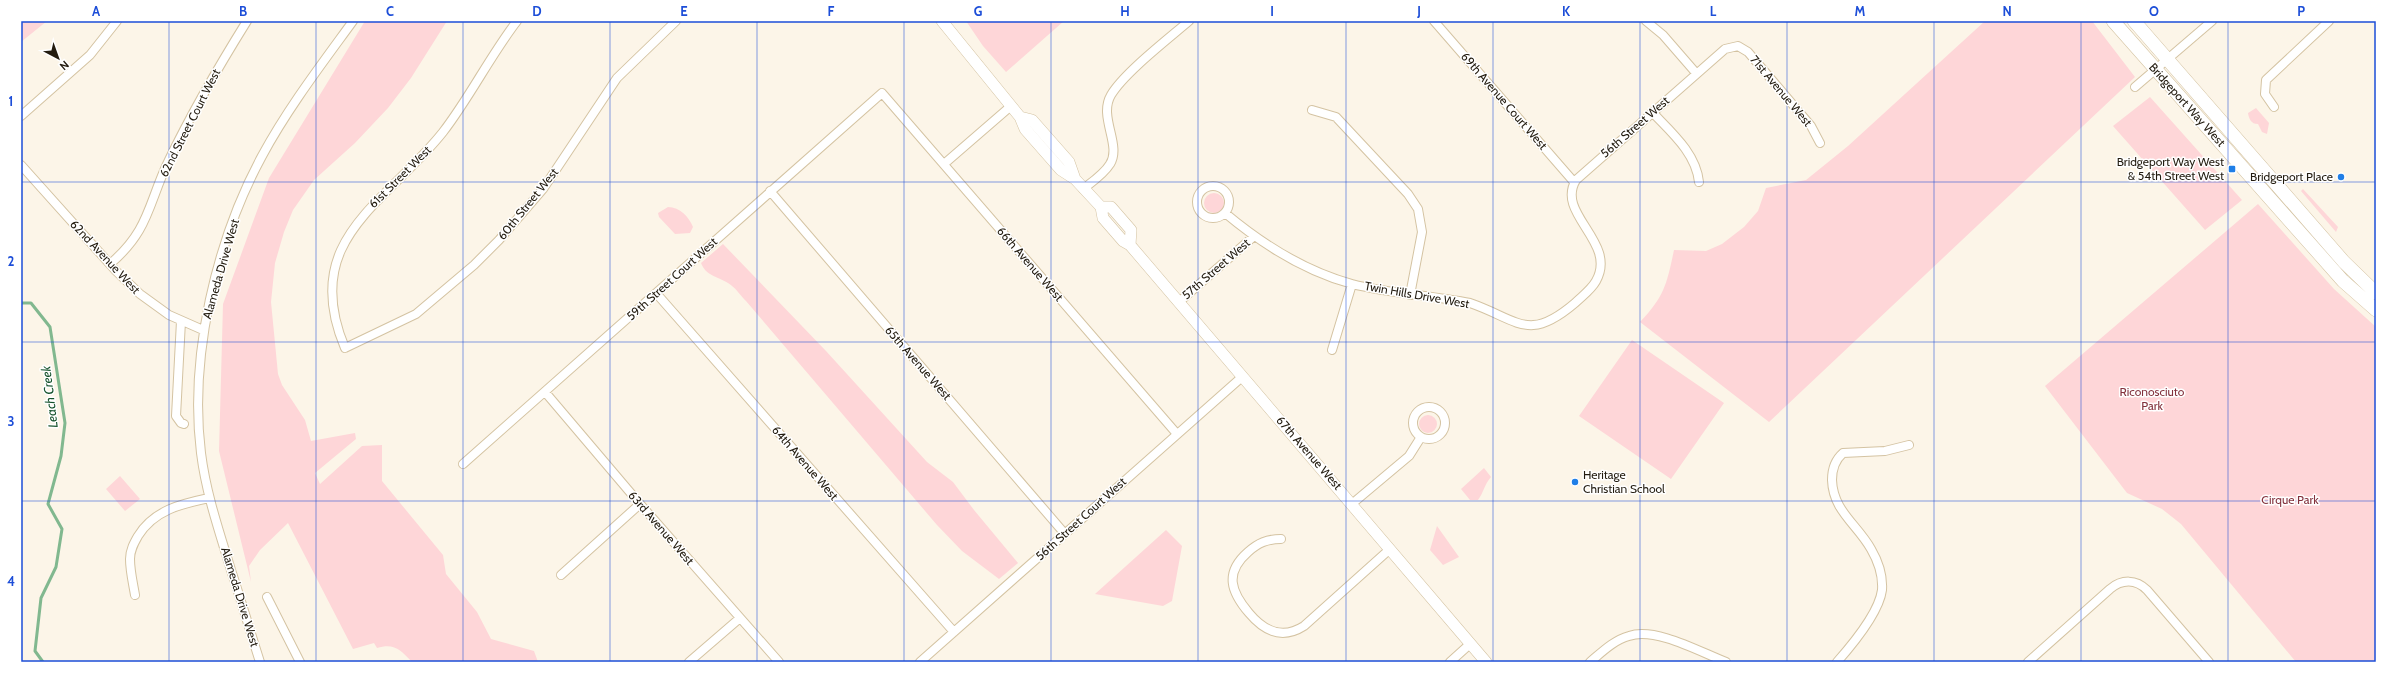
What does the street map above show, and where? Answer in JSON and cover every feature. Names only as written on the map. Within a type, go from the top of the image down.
[{"type":"main road","name":"Bridgeport Way West","points":[[2113,21],[2343,281],[2376,310]]},
{"type":"main road","name":"Bridgeport Way West","points":[[2134,21],[2344,262],[2376,293]]},
{"type":"street","points":[[21,116],[90,54],[116,21]]},
{"type":"street","name":"62nd Street Court West","points":[[110,264],[132,242],[144,225],[169,161],[221,62],[247,21]]},
{"type":"street","name":"Alameda Drive West","points":[[260,662],[209,498],[201,454],[198,408],[204,330],[220,264],[240,204],[262,156],[304,87],[353,21]]},
{"type":"street","name":"61st Street West","points":[[345,348],[336,326],[332,297],[335,268],[346,237],[363,214],[402,177],[442,132],[463,105],[517,21]]},
{"type":"street","name":"60th Street West","points":[[345,348],[416,314],[474,266],[499,240],[543,188],[617,78],[676,21]]},
{"type":"street","name":"67th Avenue West","points":[[942,21],[1020,117],[1032,120],[1068,162],[1075,179],[1101,207],[1103,218],[1123,241],[1130,245],[1486,662]]},
{"type":"street","points":[[1083,189],[1111,163],[1114,147],[1106,112],[1110,96],[1125,78],[1189,21]]},
{"type":"street","name":"69th Avenue Court West","points":[[1434,21],[1574,182]]},
{"type":"street","points":[[1646,21],[1663,35],[1696,73]]},
{"type":"street","points":[[2135,87],[2144,78],[2156,71],[2212,21]]},
{"type":"street","points":[[2274,107],[2265,94],[2266,80],[2329,21]]},
{"type":"street","name":"56th Street West","points":[[1574,182],[1723,50],[1735,46]]},
{"type":"street","name":"71st Avenue West","points":[[1735,46],[1742,47],[1751,55],[1811,126],[1820,143]]},
{"type":"street","name":"66th Avenue West","points":[[882,93],[1177,434]]},
{"type":"street","name":"59th Street Court West","points":[[463,464],[882,93]]},
{"type":"street","points":[[944,164],[1011,106]]},
{"type":"street","points":[[1312,110],[1336,118],[1408,194],[1418,210],[1422,232],[1410,295]]},
{"type":"street","points":[[1652,112],[1692,158],[1697,168],[1699,182]]},
{"type":"street","name":"62nd Avenue West","points":[[21,165],[110,264],[152,305],[181,321],[204,330]]},
{"type":"street","name":"Twin Hills Drive West","points":[[1225,212],[1253,237],[1304,265],[1352,284],[1470,304],[1526,326],[1541,325],[1556,318],[1590,289],[1596,281],[1601,266],[1597,248],[1572,202],[1571,193],[1574,182]]},
{"type":"street","name":"65th Avenue West","points":[[770,191],[1065,534]]},
{"type":"street","name":"57th Street West","points":[[1179,302],[1253,237]]},
{"type":"street","points":[[1332,350],[1352,284]]},
{"type":"street","name":"64th Avenue West","points":[[656,293],[954,632]]},
{"type":"street","points":[[181,321],[176,416],[181,423],[184,424]]},
{"type":"street","name":"56th Street Court West","points":[[920,662],[1242,376]]},
{"type":"street","name":"63rd Avenue West","points":[[545,392],[640,504],[779,662]]},
{"type":"street","points":[[1428,407],[1438,410],[1444,418],[1442,433],[1434,439],[1421,437],[1413,427],[1415,416],[1422,409],[1428,407]]},
{"type":"street","points":[[1352,504],[1409,456],[1421,437]]},
{"type":"street","points":[[1838,662],[1877,604],[1882,582],[1880,570],[1871,548],[1842,513],[1835,498],[1832,489],[1833,468],[1835,461],[1843,453],[1885,451],[1909,445]]},
{"type":"street","points":[[135,595],[130,558],[133,544],[141,531],[152,519],[165,510],[209,498]]},
{"type":"street","points":[[561,575],[640,504]]},
{"type":"street","points":[[1281,539],[1263,542],[1250,550],[1237,564],[1232,581],[1236,597],[1258,624],[1270,631],[1282,633],[1291,632],[1304,626],[1390,549]]},
{"type":"street","points":[[2028,662],[2110,589],[2118,584],[2128,582],[2140,584],[2147,590],[2209,662]]},
{"type":"street","points":[[267,597],[300,662]]},
{"type":"street","points":[[689,662],[740,618]]},
{"type":"street","points":[[1590,662],[1620,639],[1644,633],[1661,637],[1725,662]]},
{"type":"street","points":[[1450,662],[1470,644]]},
{"type":"green space","points":[[21,21],[47,21],[21,42]]},
{"type":"green space","points":[[365,21],[447,21],[411,78],[388,108],[355,143],[314,180],[293,210],[284,232],[275,263],[271,302],[278,374],[282,385],[305,420],[311,441],[355,433],[356,439],[315,473],[320,484],[362,446],[382,445],[382,481],[443,555],[446,574],[477,612],[491,639],[534,651],[538,662],[412,662],[393,647],[388,646],[377,648],[374,643],[353,649],[288,523],[260,550],[249,566],[251,582],[219,451],[223,304],[269,178]]},
{"type":"green space","points":[[966,21],[1064,21],[1006,72],[983,46]]},
{"type":"green space","points":[[1985,21],[2092,21],[2135,77],[1769,422],[1640,322],[1655,304],[1664,289],[1674,250],[1706,251],[1722,244],[1744,227],[1758,211],[1766,188],[1806,180],[1848,146]]},
{"type":"green space","points":[[2150,97],[2242,200],[2205,230],[2113,126]]},
{"type":"green space","points":[[2256,108],[2269,123],[2267,134],[2262,132],[2258,124],[2252,122],[2250,119],[2248,113]]},
{"type":"green space","points":[[2303,189],[2338,227],[2336,232],[2301,191]]},
{"type":"green space","points":[[1214,193],[1221,196],[1224,203],[1221,210],[1214,213],[1207,210],[1204,203],[1207,196]]},
{"type":"green space","points":[[2258,204],[2334,289],[2376,327],[2376,662],[2296,662],[2181,524],[2162,509],[2127,493],[2045,386]]},
{"type":"green space","points":[[668,207],[672,207],[680,211],[686,216],[693,227],[690,233],[675,234],[659,217],[658,213]]},
{"type":"green space","points":[[723,244],[826,351],[927,462],[953,482],[1018,563],[999,579],[962,551],[937,525],[737,291],[728,283],[706,271],[701,263]]},
{"type":"green space","points":[[1632,340],[1724,403],[1671,479],[1579,416]]},
{"type":"green space","points":[[1428,415],[1434,418],[1437,424],[1434,430],[1428,433],[1422,430],[1419,424],[1422,418]]},
{"type":"green space","points":[[1484,468],[1491,477],[1478,500],[1470,500],[1461,489]]},
{"type":"green space","points":[[120,476],[140,499],[125,511],[106,489]]},
{"type":"green space","points":[[1437,526],[1459,557],[1443,565],[1430,550]]},
{"type":"green space","points":[[1166,530],[1182,546],[1172,601],[1163,606],[1095,594]]},
{"type":"waterway","name":"Leach Creek","points":[[21,303],[31,303],[50,327],[65,423],[61,456],[48,504],[62,529],[56,567],[41,598],[35,651],[43,662]]},
{"type":"place","name":"Bridgeport Way West & 54th Street West","points":[[2232,169]]},
{"type":"place","name":"Bridgeport Place","points":[[2341,177]]},
{"type":"place","name":"Heritage Christian School","points":[[1575,482]]},
{"type":"park label","name":"Riconosciuto Park","points":[[2152,399]]},
{"type":"park label","name":"Cirque Park","points":[[2290,500]]}]
